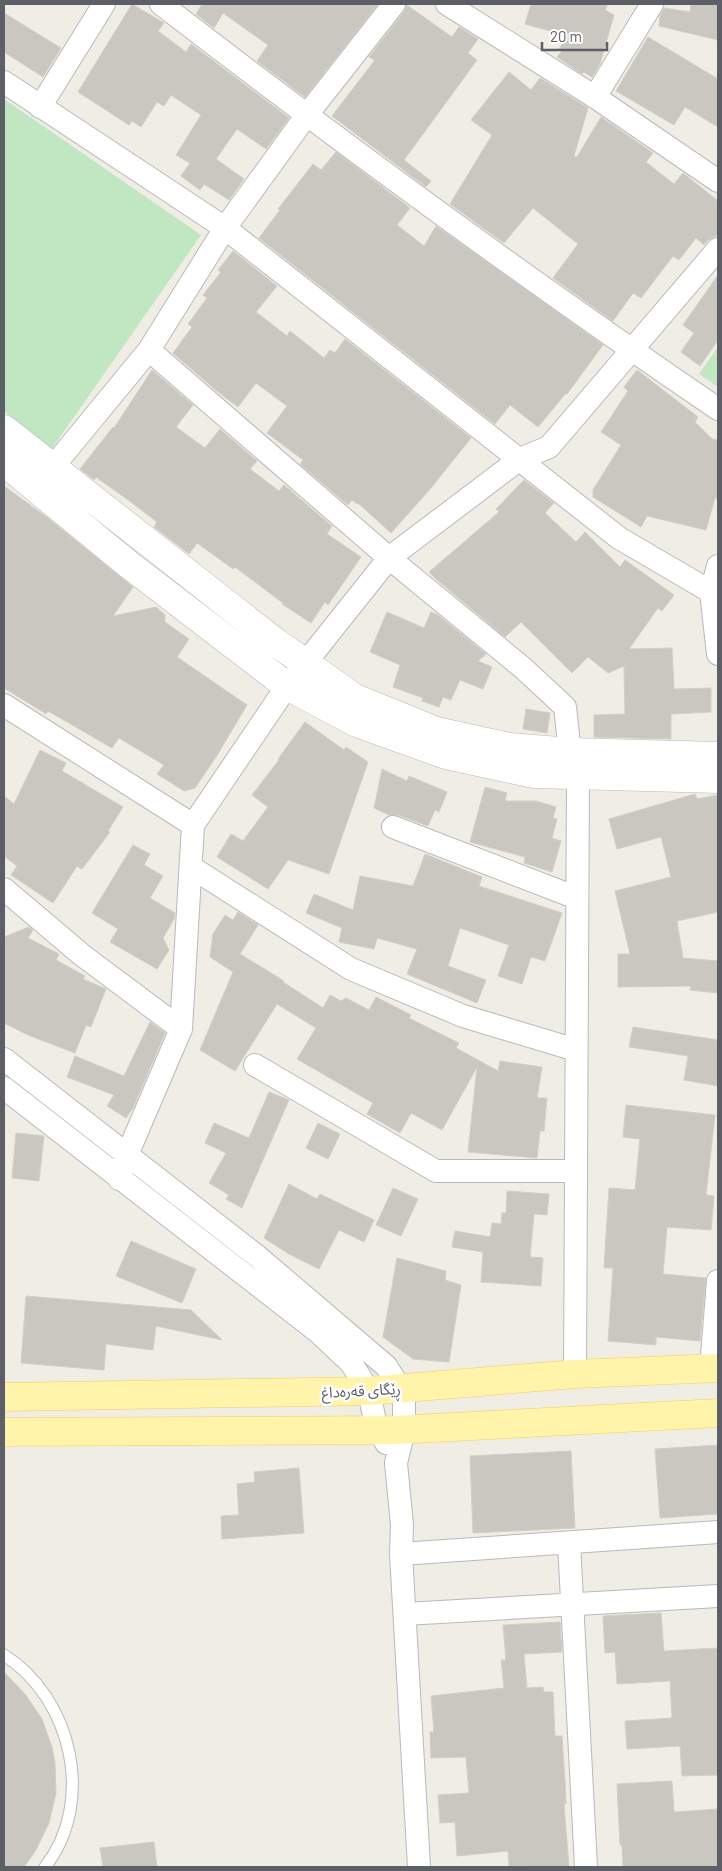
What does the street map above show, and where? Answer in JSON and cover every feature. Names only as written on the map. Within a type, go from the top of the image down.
[{"type":"main road","name":"ڕێگای قەرەداغ","points":[[4,1397],[369,1391],[575,1374],[715,1368]]},
{"type":"main road","points":[[4,1432],[391,1430],[718,1413]]},
{"type":"street","points":[[40,107],[104,4]]},
{"type":"street","points":[[161,4],[306,116],[631,350],[718,409]]},
{"type":"street","points":[[52,468],[149,350],[225,228],[306,116],[394,4]]},
{"type":"street","points":[[447,4],[595,97],[718,181]]},
{"type":"street","points":[[595,97],[652,4]]},
{"type":"street","points":[[4,82],[225,228],[619,538],[715,594]]},
{"type":"street","points":[[119,1179],[181,1029],[193,825],[287,686],[390,558],[520,459],[548,447],[718,249]]},
{"type":"street","points":[[149,350],[390,558],[522,668],[565,707],[574,764],[577,898],[575,1374]]},
{"type":"street","points":[[4,429],[274,641],[355,698],[436,731],[510,747],[574,764],[718,779]]},
{"type":"street","points":[[4,462],[128,564],[287,686],[357,723],[446,755],[534,774],[574,764],[718,756]]},
{"type":"street","points":[[718,566],[715,594],[718,654]]},
{"type":"street","points":[[4,705],[193,825]]},
{"type":"street","points":[[393,828],[577,898]]},
{"type":"street","points":[[191,867],[350,969],[463,1016],[576,1050]]},
{"type":"street","points":[[4,889],[82,955],[181,1029]]},
{"type":"street","points":[[4,1059],[257,1256],[386,1366],[400,1388],[404,1398],[391,1430],[402,1525],[401,1554],[419,1867]]},
{"type":"street","points":[[254,1065],[436,1171],[576,1171]]},
{"type":"street","points":[[4,1088],[317,1331],[351,1363],[369,1391],[375,1422],[391,1430]]},
{"type":"street","points":[[715,1368],[718,1281]]},
{"type":"street","points":[[401,1554],[718,1532]]},
{"type":"street","points":[[569,1543],[586,1867]]},
{"type":"street","points":[[405,1614],[718,1596]]},
{"type":"lane","points":[[4,1656],[21,1669],[47,1698],[64,1733],[69,1752],[72,1771],[70,1810],[57,1847],[45,1867]]},
{"type":"green space","points":[[4,99],[201,235],[51,450],[4,411]]},
{"type":"green space","points":[[718,347],[718,387],[699,374]]},
{"type":"building","points":[[132,4],[164,23],[158,31],[186,52],[191,44],[289,118],[266,149],[237,129],[216,159],[244,179],[229,200],[204,184],[200,190],[181,176],[190,163],[176,155],[201,115],[171,95],[164,106],[157,102],[141,127],[132,121],[129,125],[78,92]]},
{"type":"building","points":[[202,4],[378,4],[305,97],[257,61],[268,45],[223,13],[214,28],[196,14]]},
{"type":"building","points":[[531,4],[608,4],[605,10],[614,15],[600,64],[592,77],[584,72],[582,74],[557,57],[562,51],[559,49],[568,36],[525,24]]},
{"type":"building","points":[[691,4],[718,4],[718,40],[659,26],[660,16],[664,8],[690,12]]},
{"type":"building","points":[[407,5],[452,37],[459,27],[478,39],[468,53],[477,60],[404,160],[431,181],[426,187],[332,116],[375,60],[369,57],[404,12]]},
{"type":"building","points":[[4,13],[61,48],[43,77],[4,52]]},
{"type":"building","points":[[648,37],[718,79],[718,127],[685,107],[674,125],[616,91]]},
{"type":"building","points":[[509,72],[531,90],[540,78],[588,108],[574,156],[577,157],[601,117],[653,153],[646,162],[674,184],[683,173],[718,201],[718,234],[704,245],[696,238],[679,260],[673,256],[641,298],[633,293],[613,321],[553,278],[578,244],[533,208],[504,243],[450,204],[492,135],[471,120]]},
{"type":"building","points":[[336,152],[410,208],[397,225],[424,246],[436,226],[603,345],[567,394],[538,427],[510,405],[495,424],[259,238],[280,210],[278,209],[313,164],[321,170]]},
{"type":"building","points":[[233,251],[277,286],[256,312],[287,336],[290,331],[324,358],[330,350],[335,353],[345,339],[471,438],[431,488],[391,533],[358,503],[352,500],[348,505],[300,464],[303,460],[267,433],[287,406],[256,383],[238,407],[173,353],[192,327],[188,324],[207,298],[203,295],[221,272],[218,270]]},
{"type":"building","points":[[718,275],[718,340],[700,366],[681,352],[694,333],[683,325]]},
{"type":"building","points":[[152,370],[193,405],[176,427],[205,448],[220,429],[257,461],[250,469],[279,491],[284,485],[332,526],[327,534],[361,557],[328,605],[325,602],[311,623],[282,604],[235,567],[233,569],[197,543],[189,554],[154,527],[157,522],[96,477],[94,480],[80,469],[114,428]]},
{"type":"building","points":[[637,370],[698,417],[695,422],[712,439],[718,440],[718,499],[715,498],[706,530],[647,516],[641,527],[593,497],[593,490],[621,445],[601,432],[628,391],[624,387]]},
{"type":"building","points":[[524,480],[554,503],[545,513],[576,542],[585,532],[620,567],[625,560],[674,595],[662,611],[658,608],[629,649],[672,648],[674,689],[711,688],[711,712],[671,714],[671,739],[594,737],[594,715],[625,714],[624,666],[608,673],[588,657],[572,673],[521,622],[505,637],[429,572],[499,512],[496,509]]},
{"type":"building","points":[[4,486],[48,518],[133,587],[113,616],[156,607],[165,615],[165,622],[189,639],[177,657],[247,705],[195,788],[184,791],[157,774],[164,765],[119,738],[112,748],[48,711],[46,714],[4,688]]},
{"type":"building","points":[[387,612],[424,628],[431,612],[438,615],[486,654],[478,661],[492,667],[483,689],[460,680],[451,700],[443,697],[439,707],[422,701],[423,698],[393,687],[400,665],[370,652]]},
{"type":"building","points":[[526,709],[550,713],[547,733],[523,729]]},
{"type":"building","points":[[305,722],[344,750],[346,747],[368,762],[329,874],[288,860],[268,889],[217,857],[231,834],[243,841],[268,807],[252,795]]},
{"type":"building","points":[[40,750],[66,763],[62,771],[123,807],[108,831],[110,832],[82,869],[77,866],[53,903],[11,875],[17,866],[4,856],[4,796],[14,804]]},
{"type":"building","points":[[382,769],[407,781],[409,776],[447,792],[439,812],[435,810],[428,826],[398,815],[389,815],[374,808]]},
{"type":"building","points":[[485,787],[507,793],[505,801],[536,801],[556,807],[553,818],[557,819],[552,838],[561,841],[552,872],[524,863],[525,857],[470,842]]},
{"type":"building","points":[[695,794],[697,799],[718,795],[718,912],[677,921],[683,958],[718,961],[718,993],[690,990],[691,986],[618,987],[618,954],[630,954],[615,891],[671,877],[661,837],[617,849],[609,819]]},
{"type":"building","points":[[133,845],[150,854],[144,865],[163,876],[150,898],[175,913],[174,919],[163,938],[169,950],[157,969],[110,942],[118,929],[92,913]]},
{"type":"building","points":[[425,854],[482,877],[479,886],[562,913],[545,961],[531,957],[522,984],[498,976],[509,945],[460,928],[448,966],[486,980],[477,1003],[407,974],[417,949],[377,938],[374,949],[339,942],[342,928],[306,913],[314,894],[353,910],[360,876],[413,886]]},
{"type":"building","points":[[238,912],[258,925],[240,954],[323,1008],[330,995],[341,1001],[346,998],[369,1010],[376,997],[411,1015],[409,1018],[459,1043],[456,1048],[498,1071],[500,1061],[542,1067],[537,1098],[547,1098],[544,1131],[540,1131],[537,1158],[468,1152],[477,1067],[442,1130],[411,1113],[400,1133],[367,1114],[373,1103],[297,1059],[316,1028],[277,1004],[235,1071],[200,1050],[233,972],[210,957],[213,934],[225,915],[233,920]]},
{"type":"building","points":[[29,927],[33,930],[28,938],[59,954],[56,960],[85,976],[83,979],[106,989],[91,1027],[86,1025],[75,1053],[28,1035],[4,1023],[4,937]]},
{"type":"building","points":[[150,1022],[165,1033],[133,1108],[126,1118],[107,1106],[114,1095],[67,1077],[75,1056],[124,1076]]},
{"type":"building","points":[[633,1027],[718,1040],[718,1086],[684,1080],[688,1056],[629,1047]]},
{"type":"building","points":[[269,1092],[289,1100],[242,1208],[226,1199],[229,1195],[209,1183],[226,1153],[205,1143],[214,1123],[249,1138]]},
{"type":"building","points":[[626,1105],[715,1115],[706,1195],[714,1196],[711,1230],[667,1227],[663,1274],[706,1278],[700,1341],[656,1337],[656,1345],[608,1341],[613,1268],[604,1268],[609,1188],[635,1190],[640,1139],[623,1137]]},
{"type":"building","points":[[318,1123],[340,1134],[328,1159],[306,1148]]},
{"type":"building","points":[[16,1133],[44,1136],[39,1181],[12,1178]]},
{"type":"building","points":[[289,1184],[317,1199],[320,1194],[374,1220],[364,1242],[339,1230],[319,1269],[289,1254],[264,1238]]},
{"type":"building","points":[[393,1188],[418,1199],[401,1236],[376,1225]]},
{"type":"building","points":[[507,1191],[549,1194],[547,1215],[534,1214],[530,1257],[543,1258],[541,1286],[481,1282],[483,1252],[452,1247],[455,1231],[490,1237],[492,1223],[501,1224],[502,1213],[506,1213]]},
{"type":"building","points":[[131,1241],[196,1269],[182,1303],[116,1276]]},
{"type":"building","points":[[397,1258],[446,1271],[445,1280],[461,1285],[449,1362],[413,1359],[383,1337]]},
{"type":"building","points":[[26,1296],[191,1310],[222,1340],[156,1326],[153,1350],[106,1344],[104,1370],[21,1363]]},
{"type":"building","points":[[718,1445],[718,1514],[660,1518],[655,1449]]},
{"type":"building","points":[[571,1451],[575,1528],[473,1533],[470,1456]]},
{"type":"building","points":[[299,1468],[304,1533],[222,1539],[221,1516],[239,1515],[237,1484],[255,1482],[254,1472]]},
{"type":"building","points":[[661,1613],[664,1651],[718,1648],[718,1775],[682,1776],[680,1746],[627,1749],[625,1721],[672,1718],[670,1681],[617,1684],[615,1652],[605,1653],[603,1616]]},
{"type":"building","points":[[560,1622],[562,1652],[524,1654],[527,1688],[543,1687],[544,1692],[553,1692],[555,1736],[562,1736],[566,1804],[564,1804],[569,1867],[509,1866],[508,1851],[457,1856],[455,1822],[440,1823],[438,1795],[469,1793],[466,1757],[431,1758],[430,1732],[434,1732],[431,1696],[504,1688],[501,1660],[506,1660],[503,1625]]},
{"type":"building","points":[[4,1672],[25,1694],[42,1719],[52,1747],[55,1763],[56,1793],[49,1823],[36,1850],[24,1867],[4,1867]]},
{"type":"building","points":[[672,1781],[674,1812],[718,1809],[718,1867],[623,1867],[617,1784]]},
{"type":"building","points":[[154,1842],[157,1867],[103,1867],[100,1848]]}]
